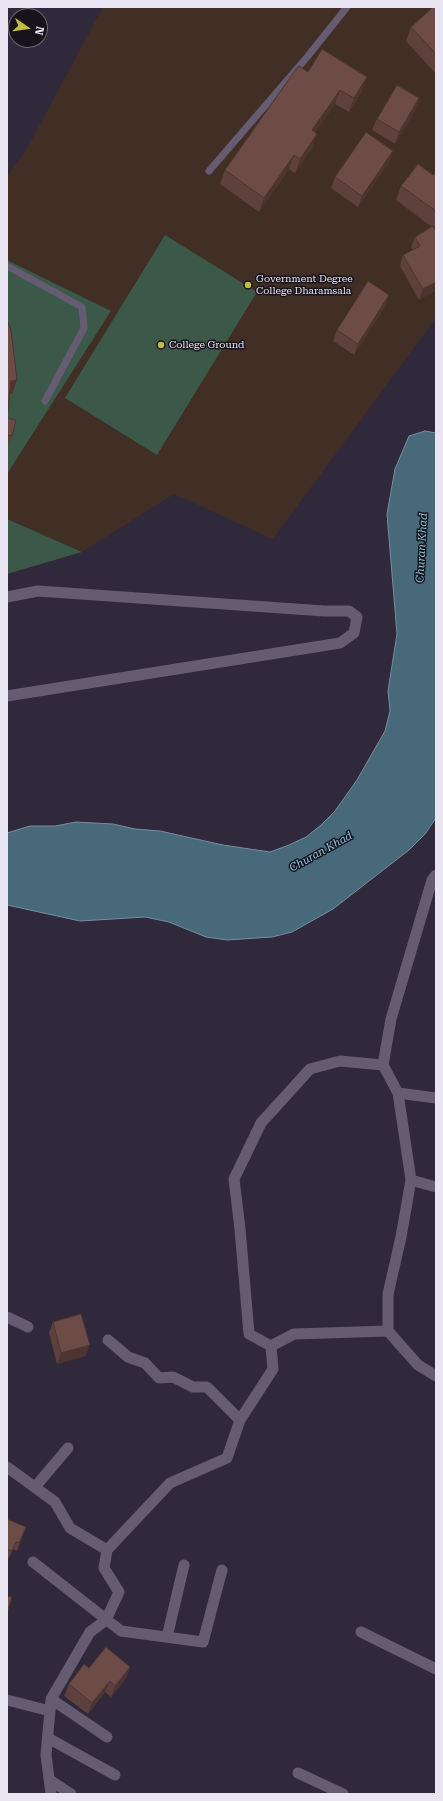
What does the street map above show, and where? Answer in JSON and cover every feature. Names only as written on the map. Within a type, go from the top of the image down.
[{"type":"street","points":[[7,597],[38,591],[349,611],[357,617],[354,633],[340,643],[7,696]]},
{"type":"street","points":[[436,875],[432,880],[391,1019],[383,1065],[398,1093],[411,1180],[401,1237],[388,1294],[388,1331],[418,1365],[436,1376]]},
{"type":"street","points":[[271,1346],[249,1334],[234,1179],[261,1123],[310,1069],[340,1061],[383,1065]]},
{"type":"street","points":[[398,1093],[436,1098]]},
{"type":"street","points":[[411,1180],[436,1187]]},
{"type":"street","points":[[7,1317],[28,1326]]},
{"type":"street","points":[[271,1346],[294,1334],[388,1331]]},
{"type":"street","points":[[108,1340],[128,1357],[145,1363],[159,1378],[173,1377],[193,1387],[207,1387],[240,1420]]},
{"type":"street","points":[[51,1794],[46,1755],[51,1699],[90,1632],[106,1620],[119,1592],[104,1568],[106,1550],[170,1483],[227,1458],[240,1420],[273,1369],[271,1346]]},
{"type":"street","points":[[35,1487],[68,1448]]},
{"type":"street","points":[[7,1467],[55,1502],[70,1528],[106,1550]]},
{"type":"street","points":[[33,1562],[121,1631],[203,1642],[222,1570]]},
{"type":"street","points":[[167,1637],[184,1564]]},
{"type":"street","points":[[361,1632],[436,1669]]},
{"type":"street","points":[[51,1699],[107,1737]]},
{"type":"street","points":[[7,1700],[50,1712]]},
{"type":"street","points":[[48,1738],[115,1775]]},
{"type":"street","points":[[298,1773],[343,1794]]},
{"type":"street","points":[[50,1780],[71,1794]]},
{"type":"lane","points":[[209,171],[308,56],[347,7]]},
{"type":"lane","points":[[7,266],[82,307],[84,328],[45,401]]},
{"type":"shaded area","name":"Government Degree College Dharamsala","points":[[103,7],[436,7],[436,318],[273,539],[174,494],[82,552],[7,519],[7,474],[111,311],[7,260],[7,176],[25,152]]},
{"type":"green space","name":"College Ground","points":[[165,235],[257,292],[157,455],[65,398]]},
{"type":"green space","points":[[7,260],[111,311],[7,474]]},
{"type":"green space","points":[[7,519],[82,552],[7,574]]},
{"type":"water","name":"Churan Khad","points":[[425,431],[436,433],[436,818],[425,834],[409,850],[333,909],[292,932],[272,937],[227,940],[206,937],[169,922],[145,917],[80,921],[7,905],[7,833],[30,826],[55,826],[76,822],[113,824],[135,829],[160,831],[223,845],[270,852],[306,837],[335,811],[357,780],[385,731],[390,711],[388,691],[397,634],[387,514],[395,469],[409,436]]},
{"type":"building","points":[[433,7],[436,7],[436,54],[411,27]]},
{"type":"building","points":[[322,49],[367,77],[354,98],[340,90],[312,130],[317,134],[300,159],[294,155],[264,198],[225,170],[294,72],[299,66],[308,72]]},
{"type":"building","points":[[397,85],[419,98],[399,132],[377,119]]},
{"type":"building","points":[[366,132],[393,151],[362,196],[335,177]]},
{"type":"building","points":[[418,164],[433,175],[436,171],[436,211],[401,186]]},
{"type":"building","points":[[433,226],[436,231],[436,282],[423,289],[403,255],[420,246],[415,237]]},
{"type":"building","points":[[368,281],[389,295],[358,344],[337,330]]},
{"type":"building","points":[[7,321],[11,330],[17,380],[11,381],[7,418]]},
{"type":"building","points":[[7,418],[16,420],[12,436],[7,435]]},
{"type":"building","points":[[81,1314],[90,1345],[61,1353],[53,1322]]},
{"type":"building","points":[[7,1519],[26,1527],[19,1543],[16,1542],[12,1551],[7,1549]]},
{"type":"building","points":[[7,1596],[12,1597],[7,1613]]},
{"type":"building","points":[[106,1647],[130,1667],[115,1686],[110,1681],[92,1703],[69,1684],[84,1664],[89,1668]]},
{"type":"place","name":"Government Degree College Dharamsala","points":[[248,285]]},
{"type":"place","name":"College Ground","points":[[161,345]]}]
